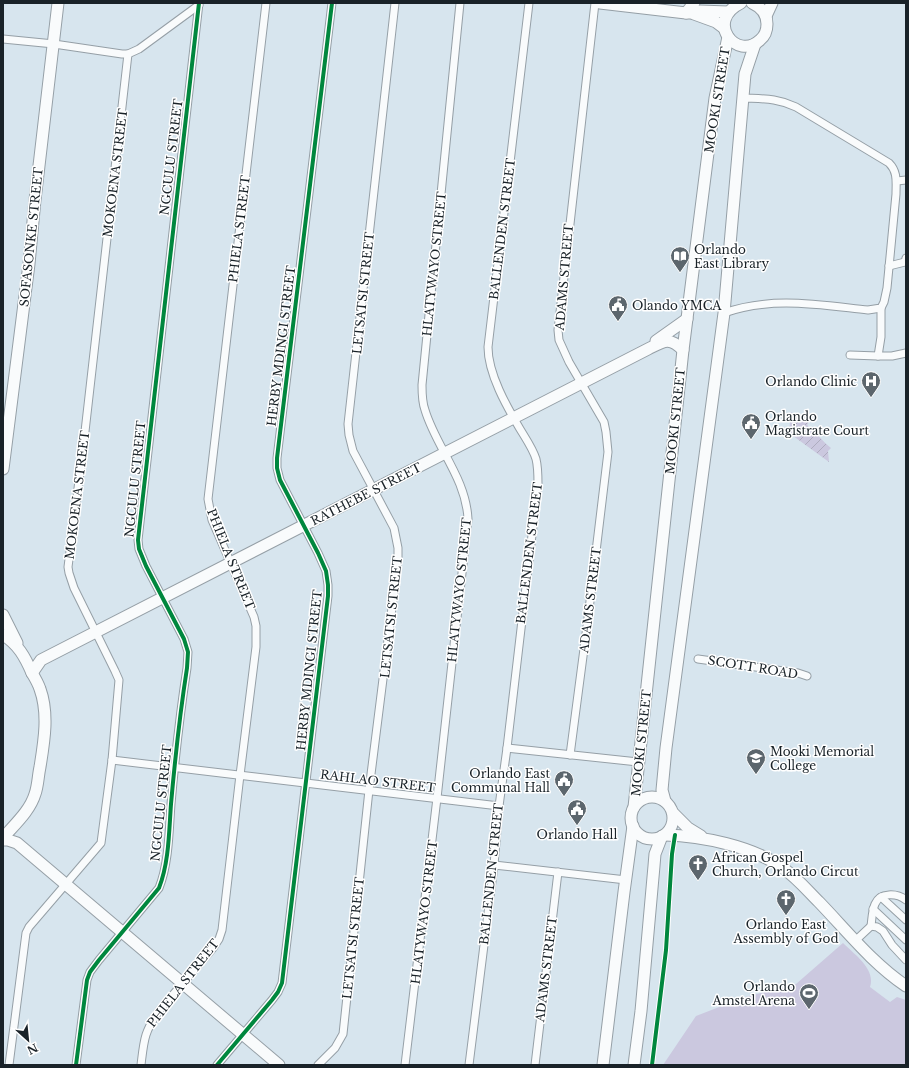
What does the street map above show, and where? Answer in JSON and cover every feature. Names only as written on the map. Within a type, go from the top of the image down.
[{"type":"street","name":"PHIELA STREET","points":[[141,1065],[147,1030],[159,1011],[213,948],[219,939],[222,930],[256,647],[254,617],[212,520],[208,499],[266,3]]},
{"type":"street","name":"HERBY MDINGI STREET","points":[[217,1065],[278,992],[282,983],[328,596],[326,571],[280,480],[277,468],[332,3]]},
{"type":"street","name":"LETSATSI STREET","points":[[318,1065],[335,1048],[343,1034],[369,790],[386,664],[398,548],[394,528],[353,451],[348,424],[395,3]]},
{"type":"street","name":"HLATYWAYO STREET","points":[[406,1065],[468,519],[462,488],[429,422],[424,408],[422,385],[460,3]]},
{"type":"street","name":"BALLENDEN STREET","points":[[469,1065],[494,865],[499,806],[538,474],[534,454],[513,418],[488,358],[488,347],[529,3]]},
{"type":"street","name":"ADAMS STREET","points":[[570,755],[608,452],[604,422],[564,350],[558,330],[595,3]]},
{"type":"street","points":[[600,3],[658,6],[693,10],[730,8],[741,3]]},
{"type":"street","points":[[752,3],[765,10],[772,3]]},
{"type":"street","name":"SOFASONKE STREET","points":[[3,469],[28,272],[58,4]]},
{"type":"street","points":[[3,40],[54,44],[128,54],[139,49],[199,4]]},
{"type":"street","name":"NGCULU STREET","points":[[76,1065],[87,980],[90,972],[155,894],[163,878],[167,849],[174,767],[188,652],[184,639],[164,597],[146,566],[139,549],[138,540],[199,4]]},
{"type":"street","name":"MOOKI STREET","points":[[634,807],[683,350],[715,98],[726,33],[724,21],[730,8]]},
{"type":"street","points":[[693,10],[716,22],[733,42],[742,46],[755,44]]},
{"type":"street","name":"MOOKI STREET","points":[[665,801],[662,790],[666,748],[724,313],[745,74],[755,44],[764,36],[767,29],[765,10]]},
{"type":"street","name":"MOKOENA STREET","points":[[10,1065],[26,933],[29,927],[101,843],[112,760],[119,680],[68,573],[68,559],[83,449],[128,54]]},
{"type":"street","points":[[743,98],[776,99],[796,107],[889,163],[894,169],[896,180],[889,266],[884,302],[881,308],[881,337],[878,356]]},
{"type":"street","points":[[896,180],[906,180]]},
{"type":"street","points":[[889,266],[906,261]]},
{"type":"street","points":[[725,300],[737,308]]},
{"type":"street","points":[[724,313],[737,308],[762,303],[781,302],[868,310],[881,308]]},
{"type":"street","name":"RATHEBE STREET","points":[[648,349],[687,319]]},
{"type":"street","name":"RATHEBE STREET","points":[[32,673],[41,660],[648,349],[661,343],[671,341],[676,343],[683,350]]},
{"type":"street","points":[[850,355],[892,356],[906,353]]},
{"type":"street","points":[[3,616],[40,689],[45,717],[41,760],[35,794],[30,805],[3,839],[17,843],[279,1065]]},
{"type":"street","points":[[3,635],[20,648]]},
{"type":"street","points":[[26,659],[41,660]]},
{"type":"street","name":"SCOTT ROAD","points":[[698,659],[798,673],[807,676]]},
{"type":"street","points":[[507,748],[638,762]]},
{"type":"street","name":"RAHLAO STREET","points":[[112,760],[499,806]]},
{"type":"street","points":[[604,1065],[633,826],[632,813],[634,807],[642,800],[651,797],[661,798],[670,806],[673,813],[688,828],[703,838]]},
{"type":"street","points":[[634,1065],[641,1011],[655,854],[663,836],[672,825],[673,813]]},
{"type":"street","points":[[13,826],[13,832],[17,843]]},
{"type":"street","points":[[633,826],[637,832],[646,838],[682,835],[703,838],[765,857],[799,881],[884,970],[906,986]]},
{"type":"street","points":[[494,865],[626,880]]},
{"type":"street","name":"ADAMS STREET","points":[[535,1065],[558,872]]},
{"type":"street","points":[[855,941],[871,926],[873,909],[877,900],[888,894],[895,895],[906,900]]},
{"type":"street","points":[[881,897],[906,920]]},
{"type":"street","points":[[873,909],[906,940]]},
{"type":"street","points":[[871,926],[878,927],[883,931],[899,954],[906,960]]},
{"type":"shaded area","points":[[791,412],[809,422],[807,425],[831,448],[828,451],[829,462],[789,433]]},
{"type":"shaded area","name":"Orlando Amstel Arena","points":[[843,943],[867,968],[871,980],[870,987],[890,1002],[897,997],[906,1000],[906,1065],[663,1065],[696,1016],[745,997],[796,984]]},
{"type":"cycle path","points":[[76,1065],[87,980],[90,972],[159,888],[165,868],[168,847],[174,770],[188,652],[184,639],[146,566],[139,549],[138,540],[199,3]]},
{"type":"cycle path","points":[[217,1065],[272,1000],[282,983],[328,596],[326,571],[280,480],[277,468],[277,458],[332,3]]},
{"type":"cycle path","points":[[652,1065],[666,950],[672,854],[675,835]]},
{"type":"place","name":"Orlando East Library","points":[[680,273]]},
{"type":"place","name":"Olando YMCA","points":[[618,322]]},
{"type":"place","name":"Orlando Clinic","points":[[871,398]]},
{"type":"place","name":"Orlando Magistrate Court","points":[[751,440]]},
{"type":"place","name":"Mooki Memorial College","points":[[756,775]]},
{"type":"place","name":"Orlando East Communal Hall","points":[[564,797]]},
{"type":"place","name":"Orlando Hall","points":[[577,826]]},
{"type":"place","name":"African Gospel Church, Orlando Circut","points":[[698,881]]},
{"type":"place","name":"Orlando East Assembly of God","points":[[786,916]]},
{"type":"place","name":"Orlando Amstel Arena","points":[[809,1010]]}]
